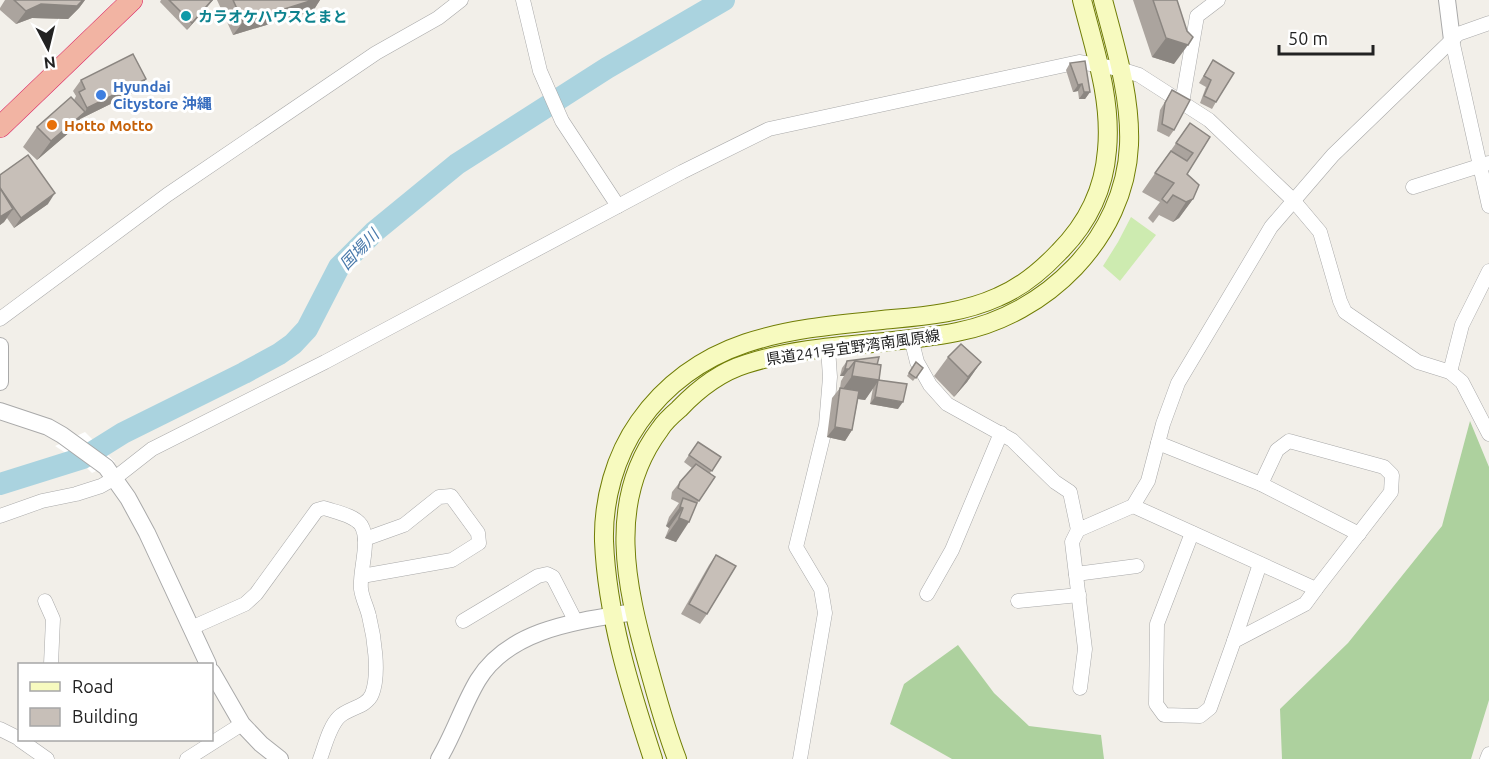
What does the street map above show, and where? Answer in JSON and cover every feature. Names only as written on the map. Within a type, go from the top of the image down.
[{"type":"highway","points":[[0,127],[132,0]]},
{"type":"main road","name":"県道241号宜野湾南風原線","points":[[653,759],[622,652],[607,581],[604,539],[607,500],[616,464],[630,435],[644,414],[670,384],[705,361],[734,347],[773,335],[819,326],[952,312],[996,298],[1034,275],[1074,237],[1091,210],[1102,182],[1107,150],[1107,123],[1099,65],[1082,0]]},
{"type":"main road","name":"県道241号宜野湾南風原線","points":[[677,759],[634,612],[625,550],[625,522],[630,495],[640,463],[660,428],[683,404],[712,380],[744,364],[781,355],[957,332],[993,323],[1026,306],[1056,285],[1082,260],[1115,209],[1124,178],[1129,144],[1125,92],[1102,0]]},
{"type":"street","points":[[0,319],[167,195],[376,52],[438,18],[461,0]]},
{"type":"street","points":[[523,0],[540,71],[562,121],[618,206]]},
{"type":"street","points":[[1182,103],[1197,16],[1218,0]]},
{"type":"street","points":[[1447,0],[1452,40],[1484,164],[1489,206]]},
{"type":"street","points":[[1077,530],[1133,506],[1148,481],[1178,383],[1271,227],[1333,154],[1458,34],[1489,23]]},
{"type":"street","points":[[0,516],[42,501],[101,486],[110,473],[152,449],[325,362],[682,172],[770,129],[1079,62],[1120,69],[1139,75],[1209,120],[1293,200],[1320,231],[1340,302],[1345,312],[1418,362],[1450,372],[1461,382],[1489,434]]},
{"type":"street","points":[[1413,187],[1484,164]]},
{"type":"street","points":[[1450,372],[1462,325],[1489,271]]},
{"type":"street","points":[[911,338],[921,370],[930,385],[947,404],[1012,440],[1055,482],[1070,492],[1077,530],[1072,542],[1085,649],[1080,688]]},
{"type":"street","points":[[0,346],[0,382]]},
{"type":"street","points":[[800,759],[825,613],[821,589],[796,547],[826,425],[830,377],[828,348]]},
{"type":"street","points":[[0,411],[48,428],[71,440],[110,473],[128,498],[147,533],[208,663]]},
{"type":"street","points":[[927,594],[952,550],[1001,433]]},
{"type":"street","points":[[1234,641],[1305,603],[1391,492],[1392,475],[1384,467],[1289,441],[1277,450],[1261,484]]},
{"type":"street","points":[[1158,443],[1261,484],[1359,534]]},
{"type":"street","points":[[362,576],[452,560],[479,543],[478,533],[451,496],[439,497],[404,525],[365,538]]},
{"type":"street","points":[[1133,506],[1316,590]]},
{"type":"street","points":[[191,628],[245,604],[256,594],[317,510],[324,508],[354,519],[360,524],[365,538],[361,588],[376,652],[374,688],[372,696],[366,702],[340,716],[320,759]]},
{"type":"street","points":[[1192,533],[1157,624],[1156,704],[1164,715],[1200,716],[1210,708],[1260,564]]},
{"type":"street","points":[[1076,574],[1137,566]]},
{"type":"street","points":[[463,621],[538,576],[547,574],[553,577],[576,622]]},
{"type":"street","points":[[1018,601],[1079,595]]},
{"type":"street","points":[[45,601],[53,619],[51,663]]},
{"type":"street","points":[[440,759],[478,680],[504,652],[525,639],[559,626],[634,612]]},
{"type":"street","points":[[213,674],[242,724],[261,744],[280,759]]},
{"type":"street","points":[[187,759],[242,724]]},
{"type":"street","points":[[0,729],[18,738]]},
{"type":"street","points":[[23,741],[47,759]]},
{"type":"street","points":[[1486,759],[1489,754]]},
{"type":"green space","points":[[1131,217],[1156,235],[1120,281],[1103,266]]},
{"type":"green space","points":[[1470,421],[1489,467],[1489,700],[1471,759],[1282,759],[1280,709],[1348,643],[1442,526]]},
{"type":"green space","points":[[958,645],[994,693],[1029,726],[1101,735],[1104,759],[952,759],[890,724],[904,684]]},
{"type":"pier","points":[[85,432],[115,462],[92,473],[55,446]]},
{"type":"building","points":[[14,0],[83,0],[77,6],[41,4],[26,11]]},
{"type":"building","points":[[169,0],[212,0],[192,23]]},
{"type":"building","points":[[233,0],[313,0],[243,22]]},
{"type":"building","points":[[1153,0],[1177,0],[1187,31],[1193,37],[1188,45],[1166,38]]},
{"type":"building","name":"Hyundai Citystore 沖縄","points":[[133,54],[146,79],[87,108],[79,92],[85,89],[81,80]]},
{"type":"building","points":[[1213,60],[1234,73],[1216,102],[1204,96],[1211,80],[1204,76]]},
{"type":"building","points":[[1085,61],[1090,92],[1084,92],[1082,84],[1078,85],[1070,63]]},
{"type":"building","points":[[1172,90],[1190,100],[1174,130],[1162,124],[1165,103]]},
{"type":"building","points":[[71,97],[85,112],[51,141],[37,127]]},
{"type":"building","points":[[1190,123],[1210,137],[1187,174],[1199,185],[1193,199],[1186,202],[1173,195],[1167,203],[1162,199],[1174,183],[1155,173],[1171,151],[1187,161],[1193,153],[1176,143]]},
{"type":"building","points":[[28,155],[55,193],[21,218],[0,188],[0,175]]},
{"type":"building","points":[[0,188],[13,209],[0,217]]},
{"type":"building","points":[[961,344],[981,362],[968,377],[948,357]]},
{"type":"building","points":[[879,357],[877,365],[855,361],[849,369],[845,369],[847,361]]},
{"type":"building","points":[[855,361],[881,365],[879,380],[852,376]]},
{"type":"building","points":[[916,362],[923,368],[916,378],[909,373]]},
{"type":"building","points":[[878,380],[907,384],[903,402],[875,397]]},
{"type":"building","points":[[840,388],[859,391],[852,430],[835,427]]},
{"type":"building","points":[[698,442],[721,457],[712,471],[689,455]]},
{"type":"building","points":[[696,464],[715,477],[699,501],[678,488],[680,482]]},
{"type":"building","points":[[683,498],[697,503],[689,522],[679,518],[683,508],[680,507]]},
{"type":"building","points":[[716,555],[736,566],[707,614],[689,604]]},
{"type":"waterway","name":"国場川","points":[[0,484],[83,458],[123,433],[279,354],[293,344],[307,329],[339,267],[374,232],[457,164],[607,68],[724,0]]},
{"type":"place","name":"カラオケハウスとまと","points":[[186,16]]},
{"type":"place","name":"Hyundai Citystore 沖縄","points":[[101,95]]},
{"type":"place","name":"Hotto Motto","points":[[52,125]]}]
